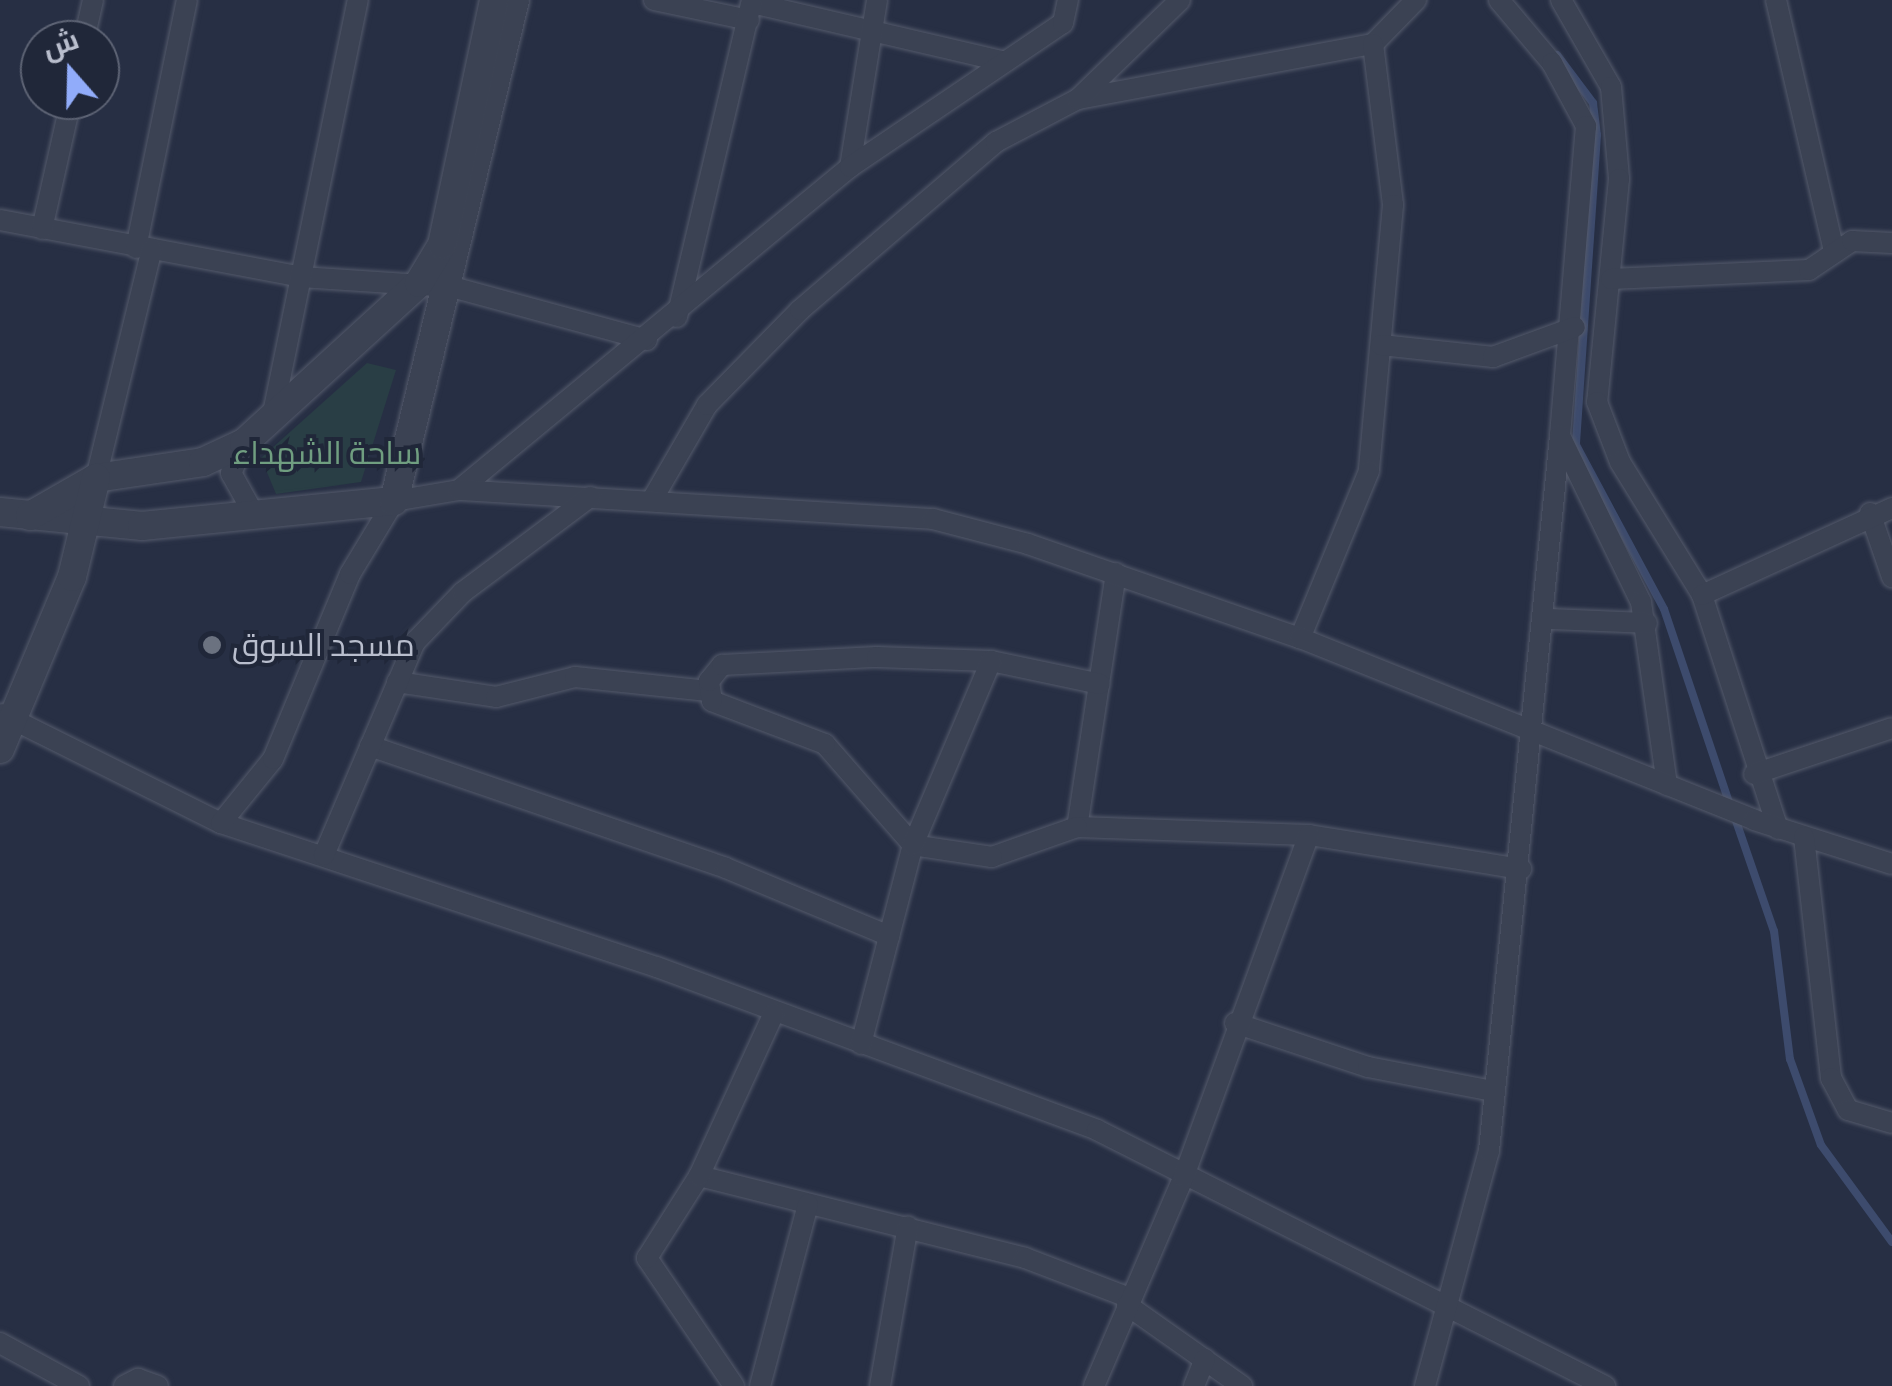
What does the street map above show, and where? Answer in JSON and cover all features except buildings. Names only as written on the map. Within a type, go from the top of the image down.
[{"type":"street","points":[[0,748],[8,717],[72,577],[144,248],[187,0]]},
{"type":"street","points":[[272,418],[358,0]]},
{"type":"street","points":[[30,516],[96,478],[204,462],[244,443],[419,284],[442,245],[494,0]]},
{"type":"street","points":[[227,825],[273,759],[350,574],[394,500],[452,287],[515,0]]},
{"type":"street","points":[[654,0],[751,8],[1002,60]]},
{"type":"street","points":[[850,168],[877,0]]},
{"type":"street","points":[[459,490],[678,318],[850,168],[1002,60],[1062,23],[1068,0]]},
{"type":"street","points":[[652,500],[708,405],[800,310],[996,142],[1078,99],[1180,0]]},
{"type":"street","points":[[1078,99],[1373,44],[1416,0]]},
{"type":"street","points":[[1426,1386],[1480,1203],[1537,730],[1548,619],[1544,558],[1576,327],[1586,126],[1552,63],[1499,0]]},
{"type":"street","points":[[1561,0],[1611,87],[1619,179],[1611,279],[1597,354],[1604,429],[1702,595],[1754,774],[1778,830]]},
{"type":"street","points":[[1776,0],[1834,252]]},
{"type":"street","points":[[678,318],[751,8]]},
{"type":"street","points":[[1300,638],[1369,471],[1393,205],[1373,44]]},
{"type":"street","points":[[42,228],[66,120]]},
{"type":"street","points":[[0,220],[301,278],[452,287],[648,340]]},
{"type":"street","points":[[1611,279],[1808,270],[1852,240],[1890,248]]},
{"type":"street","points":[[1380,344],[1493,357],[1576,327]]},
{"type":"street","points":[[1560,436],[1647,623],[1674,787]]},
{"type":"street","points":[[244,443],[231,473],[254,516]]},
{"type":"street","points":[[0,512],[81,526],[254,516],[459,490],[933,519],[1116,573],[1300,638],[1778,830],[1892,864]]},
{"type":"street","points":[[316,853],[370,746],[415,642],[450,604],[580,496]]},
{"type":"street","points":[[1702,595],[1870,513],[1892,508]]},
{"type":"street","points":[[1870,513],[1892,577]]},
{"type":"street","points":[[1076,827],[1116,573]]},
{"type":"street","points":[[1548,619],[1647,623]]},
{"type":"street","points":[[1100,684],[991,662],[722,665],[708,692],[712,702],[814,735],[912,845],[992,857],[1076,827],[1308,834],[1521,870]]},
{"type":"street","points":[[861,1044],[912,845],[991,662]]},
{"type":"street","points":[[398,682],[496,697],[575,678],[708,692]]},
{"type":"street","points":[[8,717],[227,825],[774,1013],[1097,1130],[1446,1313],[1592,1383]]},
{"type":"street","points":[[1754,774],[1892,728]]},
{"type":"street","points":[[370,746],[726,868],[889,936]]},
{"type":"street","points":[[1094,1386],[1184,1176],[1235,1023],[1308,834]]},
{"type":"street","points":[[1804,838],[1830,1078],[1848,1110],[1892,1122]]},
{"type":"street","points":[[734,1386],[648,1269],[650,1247],[699,1176],[774,1013]]},
{"type":"street","points":[[1235,1023],[1368,1067],[1493,1091]]},
{"type":"street","points":[[699,1176],[908,1226],[1088,1276],[1129,1301],[1242,1386]]},
{"type":"street","points":[[760,1386],[808,1204]]},
{"type":"street","points":[[880,1386],[908,1226]]},
{"type":"street","points":[[0,1344],[79,1386]]},
{"type":"street","points":[[1194,1386],[1205,1359]]},
{"type":"street","points":[[124,1386],[138,1379],[158,1386]]},
{"type":"green space","name":"ساحة الشهداء","points":[[367,363],[396,370],[361,482],[276,494],[261,458]]},
{"type":"waterway","points":[[1557,55],[1593,103],[1597,135],[1576,445],[1664,609],[1730,805]]},
{"type":"waterway","points":[[1735,818],[1774,931],[1790,1059],[1821,1145],[1892,1242]]},
{"type":"place","name":"مسجد السوق","points":[[212,645]]}]
